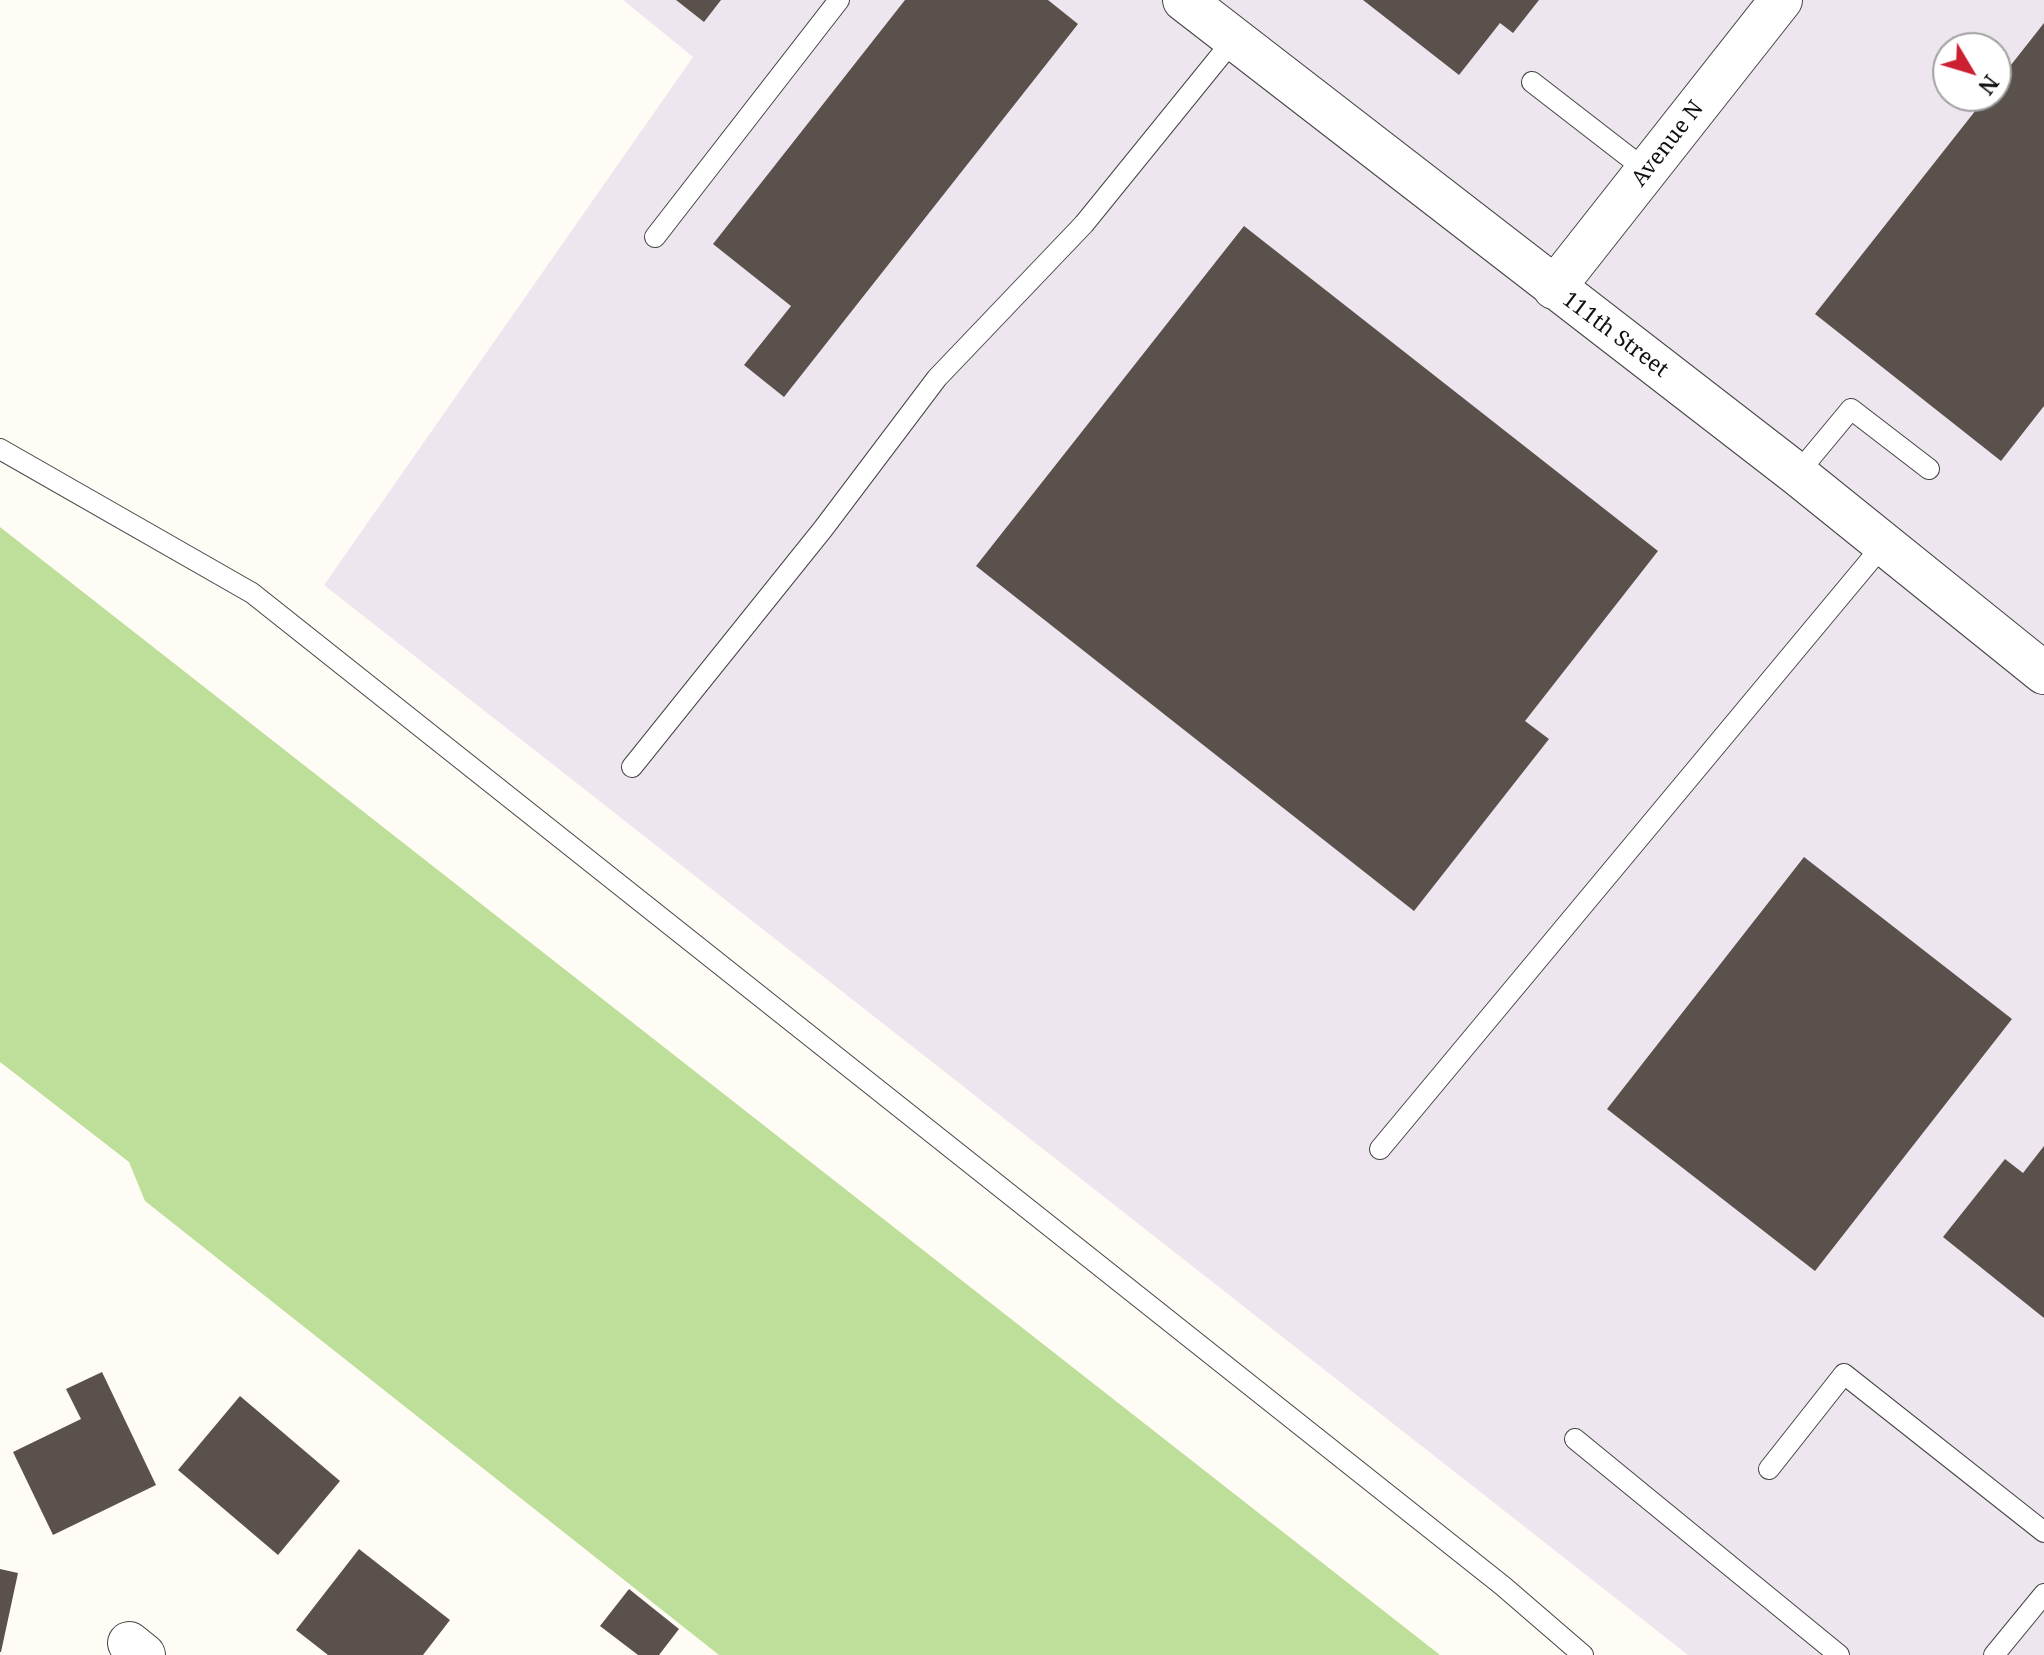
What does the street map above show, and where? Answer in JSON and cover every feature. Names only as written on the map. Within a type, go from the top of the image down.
[{"type":"street","name":"111th Street","points":[[1184,0],[1797,474],[2044,673]]},
{"type":"street","name":"Avenue N","points":[[1554,288],[1781,0]]},
{"type":"lane","points":[[655,237],[839,0]]},
{"type":"lane","points":[[632,767],[823,529],[937,378],[1084,224],[1234,39]]},
{"type":"lane","points":[[1532,82],[1647,171]]},
{"type":"lane","points":[[1797,474],[1851,409],[1929,469]]},
{"type":"lane","points":[[0,449],[252,593],[1490,1576],[1583,1655]]},
{"type":"lane","points":[[1380,1149],[1883,545]]},
{"type":"lane","points":[[1769,1469],[1844,1374],[2044,1532]]},
{"type":"lane","points":[[1575,1439],[1839,1655]]},
{"type":"lane","points":[[1994,1655],[2044,1594]]},
{"type":"shaded area","points":[[623,0],[2044,0],[2044,1655],[1688,1655],[324,585],[693,57]]},
{"type":"green space","points":[[0,527],[1440,1655],[719,1655],[145,1201],[129,1162],[0,1062]]},
{"type":"building","points":[[676,0],[721,0],[704,22]]},
{"type":"building","points":[[905,0],[1048,0],[1078,24],[784,397],[744,365],[791,306],[713,244]]},
{"type":"building","points":[[1363,0],[1539,0],[1513,33],[1500,23],[1459,75]]},
{"type":"building","points":[[2044,23],[2044,406],[2001,461],[1815,314],[1974,112],[2012,112],[2012,64]]},
{"type":"building","points":[[1244,226],[1658,551],[1525,721],[1549,739],[1414,911],[976,566]]},
{"type":"building","points":[[1804,857],[2012,1019],[1815,1271],[1607,1109]]},
{"type":"building","points":[[2044,1146],[2044,1318],[1943,1237],[2005,1159],[2023,1173]]},
{"type":"building","points":[[102,1372],[156,1485],[53,1535],[13,1452],[81,1419],[66,1389]]},
{"type":"building","points":[[240,1396],[340,1481],[278,1555],[178,1470]]},
{"type":"building","points":[[359,1549],[450,1620],[423,1655],[328,1655],[296,1630]]},
{"type":"building","points":[[0,1569],[18,1573],[1,1652],[0,1652]]},
{"type":"building","points":[[629,1589],[679,1629],[659,1655],[638,1655],[600,1626]]}]
